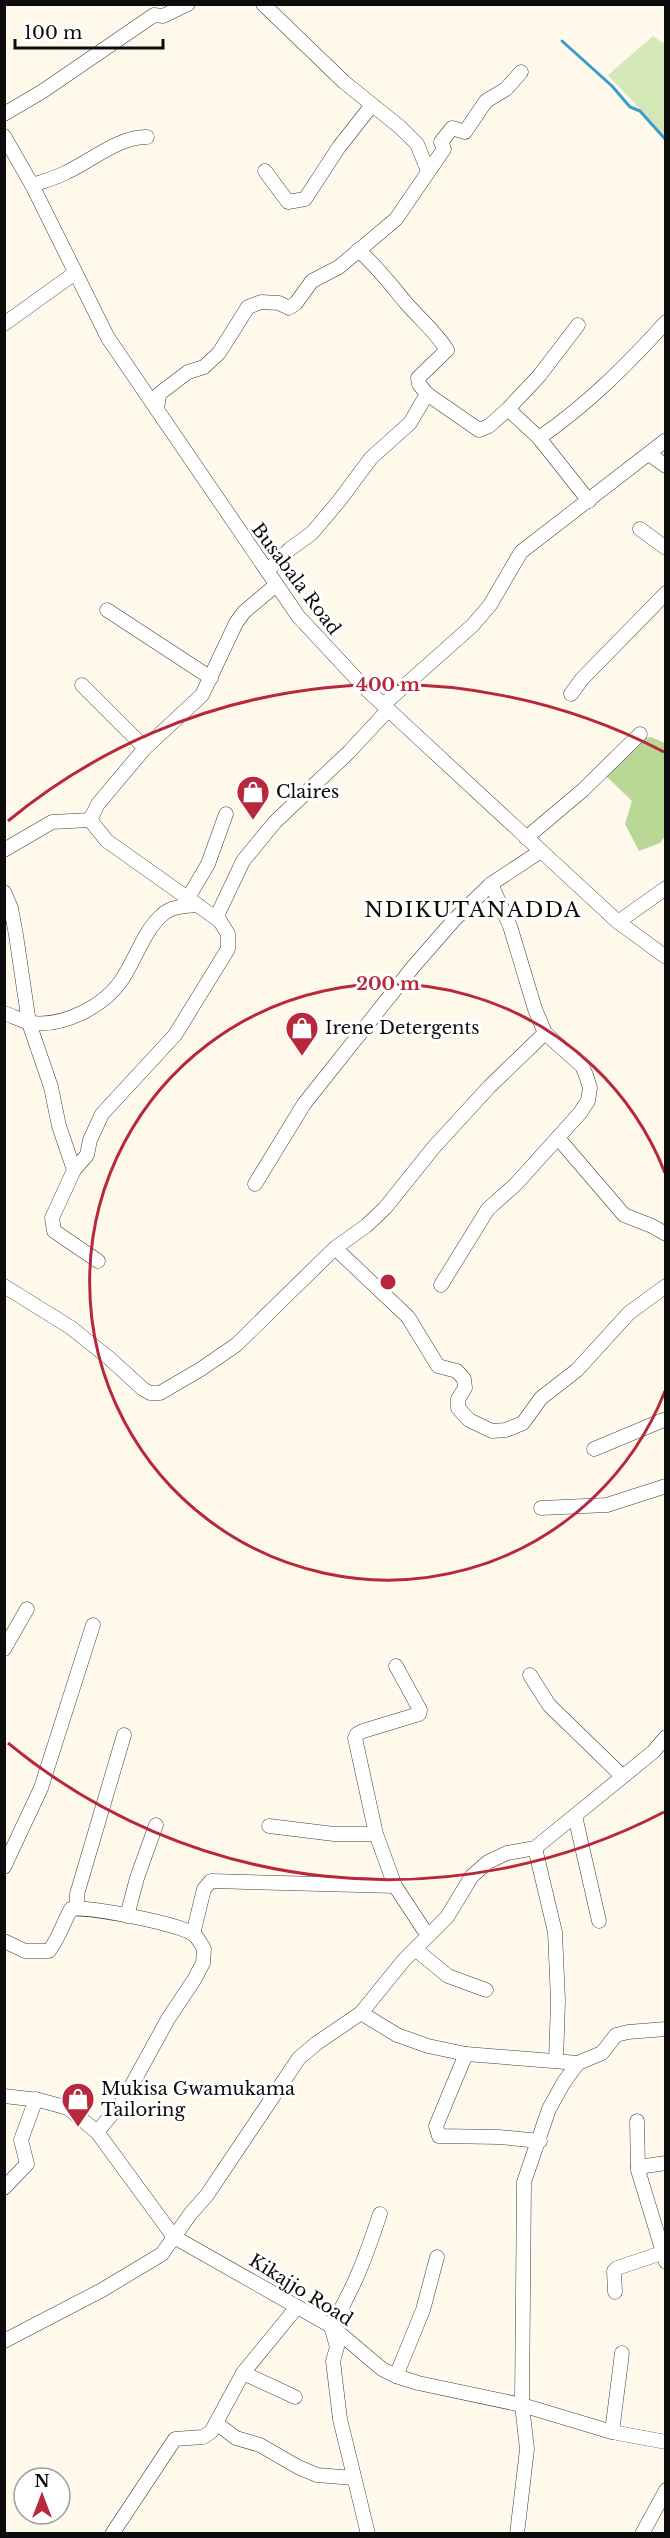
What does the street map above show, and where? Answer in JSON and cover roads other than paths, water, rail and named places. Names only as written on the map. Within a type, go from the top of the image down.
[{"type":"street","points":[[4,114],[43,91],[154,15],[163,16],[188,4]]},
{"type":"street","points":[[263,4],[344,82],[401,128],[417,144],[428,171]]},
{"type":"street","points":[[157,410],[159,394],[188,372],[204,368],[219,353],[249,307],[261,302],[279,303],[289,308],[296,303],[312,281],[339,267],[396,219],[444,149],[441,142],[452,128],[465,132],[486,101],[506,89],[521,72]]},
{"type":"street","points":[[265,171],[288,202],[305,199],[339,147],[372,105]]},
{"type":"street","name":"Busabala Road","points":[[4,136],[32,186],[108,338],[298,616],[326,649],[385,708],[618,922],[666,957]]},
{"type":"street","points":[[32,186],[65,173],[130,138],[147,138]]},
{"type":"street","points":[[358,250],[381,272],[447,350],[418,378],[419,384],[427,394],[479,430],[489,426],[508,409],[539,376],[578,325]]},
{"type":"street","points":[[4,324],[75,273]]},
{"type":"street","points":[[539,438],[567,418],[623,369],[666,322]]},
{"type":"street","points":[[267,571],[290,549],[312,533],[371,458],[410,423],[427,394]]},
{"type":"street","points":[[508,409],[539,438],[590,501]]},
{"type":"street","points":[[216,918],[243,861],[275,822],[349,752],[385,708],[473,625],[490,605],[521,552],[590,501],[666,440]]},
{"type":"street","points":[[649,454],[666,466]]},
{"type":"street","points":[[640,529],[666,548]]},
{"type":"street","points":[[90,820],[98,804],[145,748],[202,695],[236,623],[244,612],[276,585]]},
{"type":"street","points":[[572,694],[582,679],[666,593]]},
{"type":"street","points":[[108,610],[211,678]]},
{"type":"street","points":[[82,685],[145,748]]},
{"type":"street","points":[[526,838],[583,790],[640,734]]},
{"type":"street","points":[[193,902],[226,814]]},
{"type":"street","points":[[4,850],[52,822],[90,820]]},
{"type":"street","points":[[90,820],[107,841],[216,918],[228,934],[228,949],[175,1035],[102,1114],[90,1140],[87,1155],[74,1170],[52,1218],[52,1228],[98,1261]]},
{"type":"street","points":[[255,1184],[304,1104],[365,1026],[454,920],[491,884],[541,851]]},
{"type":"street","points":[[441,1286],[488,1209],[516,1184],[580,1113],[588,1101],[590,1088],[582,1066],[545,1033],[510,926],[491,884]]},
{"type":"street","points":[[618,922],[666,888]]},
{"type":"street","points":[[4,892],[11,908],[29,1023],[51,1088],[59,1126],[74,1170]]},
{"type":"street","points":[[4,1013],[29,1023],[57,1023],[107,996],[122,980],[139,947],[163,914],[193,902]]},
{"type":"street","points":[[4,1286],[70,1326],[110,1358],[142,1389],[150,1393],[160,1393],[236,1345],[335,1248],[366,1226],[385,1208],[434,1147],[490,1086],[545,1033]]},
{"type":"street","points":[[558,1138],[624,1215],[666,1234]]},
{"type":"street","points":[[335,1248],[408,1317],[438,1366],[457,1371],[464,1379],[465,1388],[458,1399],[458,1407],[469,1420],[492,1431],[506,1430],[523,1423],[542,1398],[578,1370],[629,1313],[666,1286]]},
{"type":"street","points":[[594,1449],[666,1419]]},
{"type":"street","points":[[541,1508],[607,1504],[666,1486]]},
{"type":"street","points":[[4,1649],[27,1609]]},
{"type":"street","points":[[4,1867],[41,1788],[93,1625]]},
{"type":"street","points":[[396,1666],[420,1710],[419,1714],[363,1731],[357,1734],[356,1738],[376,1834],[395,1886],[428,1936]]},
{"type":"street","points":[[530,1675],[549,1705],[621,1775]]},
{"type":"street","points":[[77,1908],[77,1894],[124,1735]]},
{"type":"street","points":[[4,2341],[132,2273],[145,2262],[162,2254],[207,2195],[299,2058],[361,2013],[415,1949],[447,1917],[472,1876],[488,1862],[507,1853],[535,1848],[576,1816],[621,1775],[652,1752],[666,1737]]},
{"type":"street","points":[[576,1816],[599,1921]]},
{"type":"street","points":[[127,1916],[137,1878],[156,1825]]},
{"type":"street","points":[[269,1826],[334,1834],[376,1834]]},
{"type":"street","points":[[535,1848],[555,1932],[558,2001],[556,2061]]},
{"type":"street","points":[[193,1934],[204,1889],[211,1881],[395,1886]]},
{"type":"street","points":[[4,1941],[25,1951],[49,1951],[58,1938],[63,1922],[71,1909],[77,1908],[127,1916],[193,1934],[204,1949],[204,1963],[168,2019],[123,2101],[97,2132]]},
{"type":"street","points":[[415,1949],[448,1976],[486,1990]]},
{"type":"street","points":[[361,2013],[398,2035],[428,2046],[466,2054],[556,2061],[578,2062],[602,2053],[615,2035],[666,2029]]},
{"type":"street","points":[[466,2054],[436,2126],[439,2136],[499,2137],[540,2141]]},
{"type":"street","points":[[517,2534],[527,2449],[522,2405],[525,2182],[549,2109],[578,2062]]},
{"type":"street","name":"Kikajjo Road","points":[[4,2096],[36,2099],[68,2108],[97,2132],[174,2237],[331,2326],[382,2369],[396,2376],[438,2388],[522,2405],[612,2432],[666,2442]]},
{"type":"street","points":[[4,2188],[27,2164],[21,2140],[36,2099]]},
{"type":"street","points":[[615,2292],[614,2271],[617,2268],[664,2258],[646,2203],[638,2167],[637,2121]]},
{"type":"street","points":[[638,2167],[666,2163]]},
{"type":"street","points":[[368,2534],[340,2419],[333,2361],[337,2347],[331,2326],[350,2295],[380,2214]]},
{"type":"street","points":[[396,2376],[423,2310],[437,2257]]},
{"type":"street","points":[[112,2534],[175,2439],[203,2437],[211,2432],[243,2373],[297,2307]]},
{"type":"street","points":[[612,2432],[622,2353]]},
{"type":"street","points":[[243,2373],[295,2397]]},
{"type":"street","points":[[216,2423],[236,2438],[260,2445],[317,2475],[354,2478]]},
{"type":"street","points":[[642,2534],[666,2490]]},
{"type":"waterway","points":[[562,41],[612,86],[630,107],[640,111],[666,140]]},
{"type":"place","name":"Claires","points":[[253,821]]},
{"type":"place","name":"Irene Detergents","points":[[302,1057]]},
{"type":"place","name":"Mukisa Gwamukama Tailoring","points":[[78,2128]]},
{"type":"district","name":"NDIKUTANADDA","points":[[473,910]]}]
